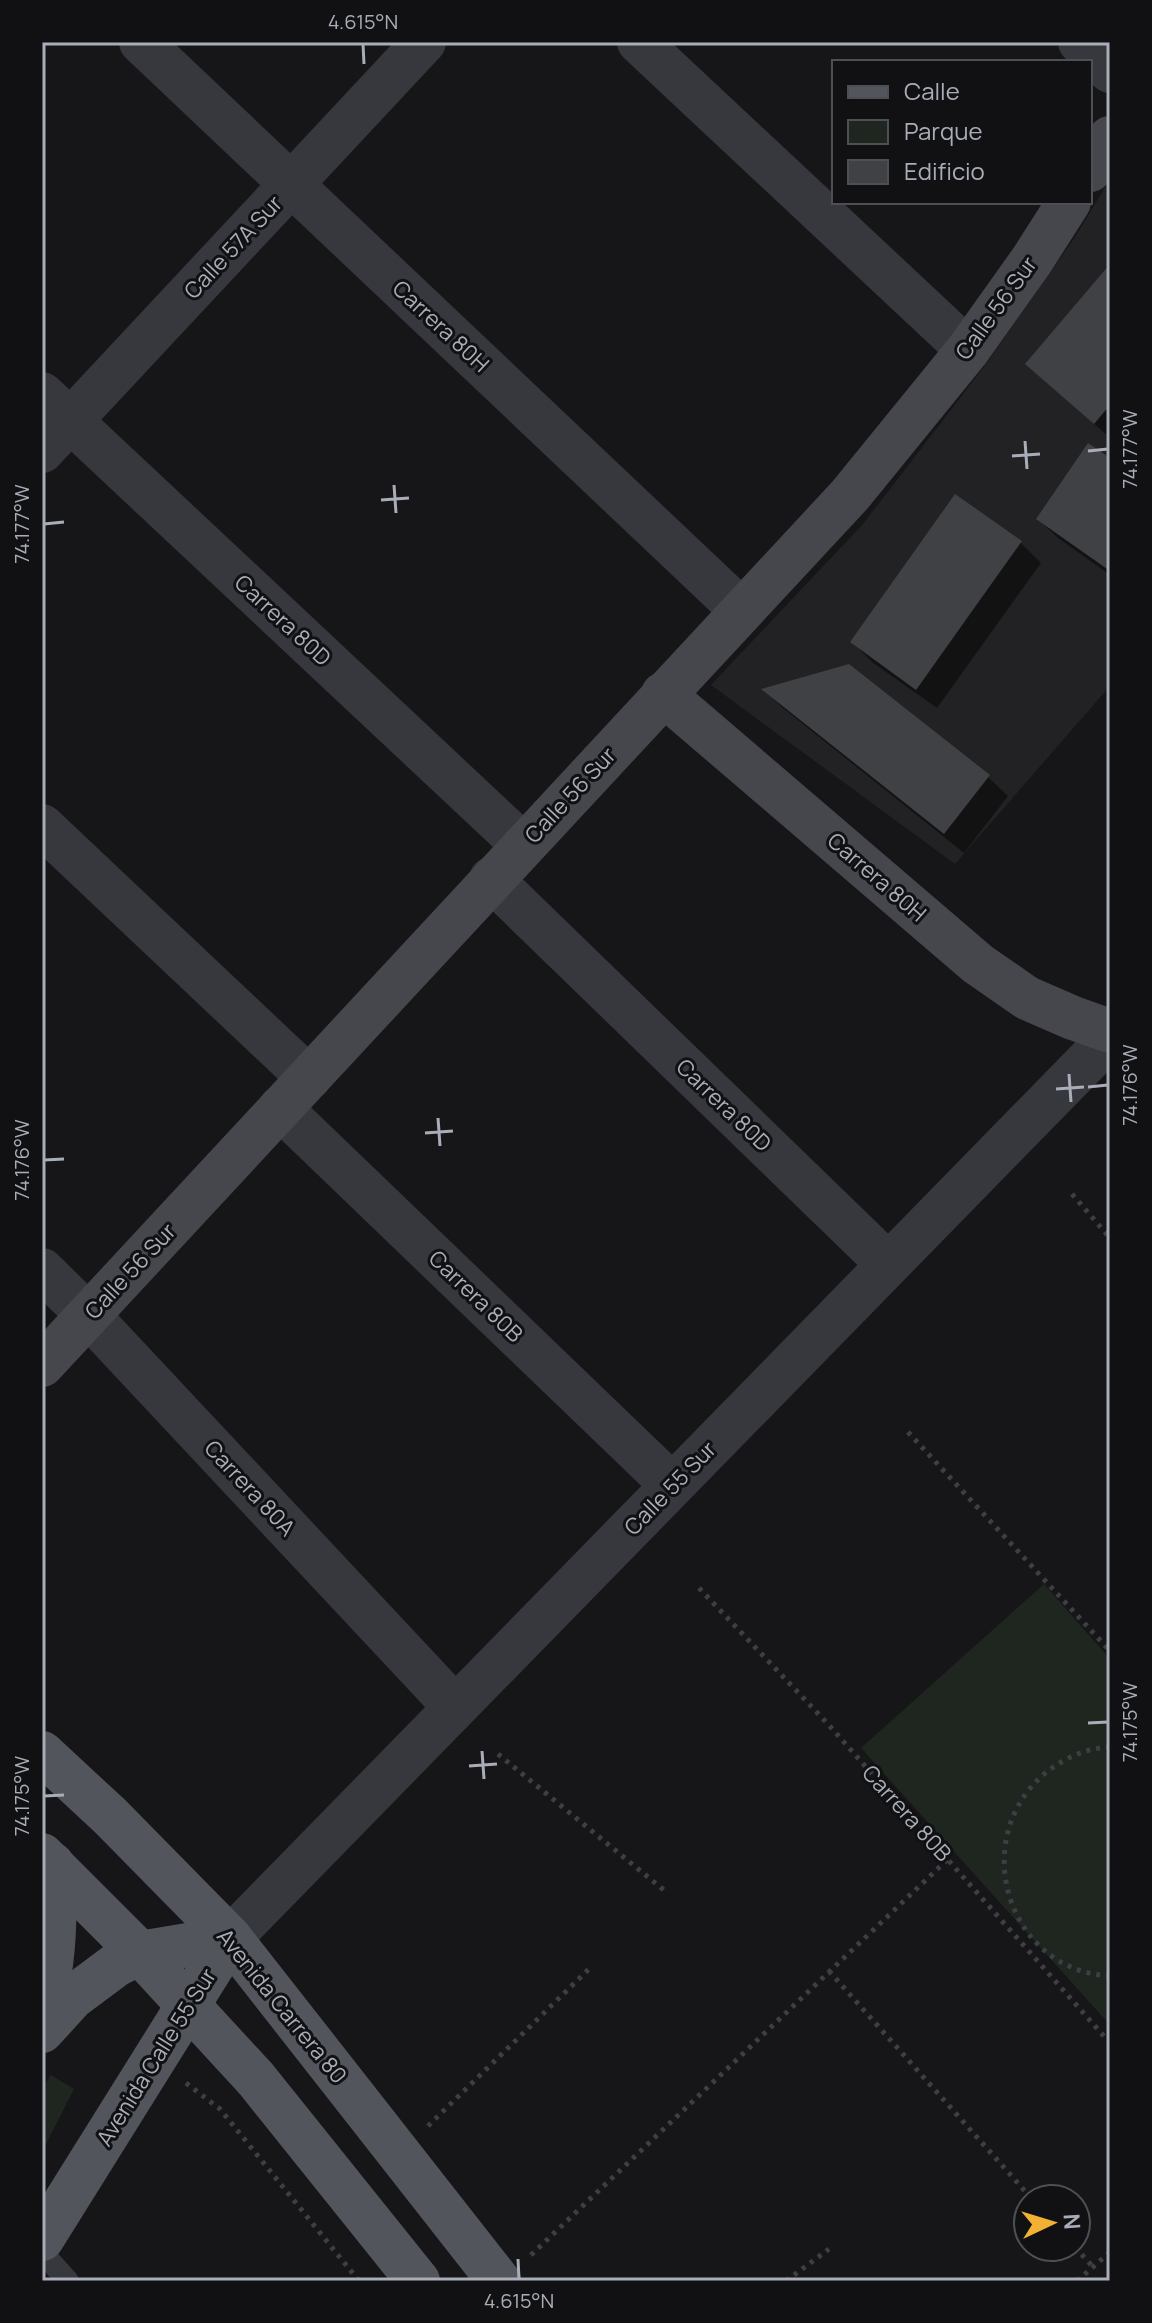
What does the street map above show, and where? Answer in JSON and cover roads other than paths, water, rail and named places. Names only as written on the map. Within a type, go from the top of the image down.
[{"type":"main road","name":"Avenida Carrera 80","points":[[42,1753],[110,1816],[230,1938],[513,2270]]},
{"type":"main road","points":[[47,1860],[140,1953],[256,2079],[418,2281]]},
{"type":"main road","points":[[42,2010],[55,1941],[56,1903],[47,1860]]},
{"type":"main road","name":"Avenida Calle 55 Sur","points":[[42,2031],[83,1988],[140,1953],[230,1938]]},
{"type":"main road","name":"Avenida Calle 55 Sur","points":[[42,2239],[230,1938]]},
{"type":"street","name":"Carrera 80H","points":[[141,42],[741,610]]},
{"type":"street","name":"Calle 57A Sur","points":[[52,422],[291,184],[424,42]]},
{"type":"street","points":[[639,42],[968,350]]},
{"type":"street","points":[[1080,42],[1110,71]]},
{"type":"street","points":[[1092,167],[1110,138]]},
{"type":"street","name":"Calle 56 Sur","points":[[42,1365],[850,495],[968,350],[1068,204]]},
{"type":"street","name":"Carrera 80D","points":[[52,422],[523,845]]},
{"type":"street","name":"Carrera 80H","points":[[663,694],[978,964],[1027,998],[1110,1031]]},
{"type":"street","name":"Carrera 80B","points":[[42,826],[672,1485]]},
{"type":"street","name":"Carrera 80D","points":[[491,879],[888,1264]]},
{"type":"street","name":"Calle 55 Sur","points":[[230,1938],[1110,1038]]},
{"type":"street","name":"Carrera 80A","points":[[42,1270],[88,1315],[455,1707]]},
{"type":"lane","points":[[42,2252],[68,2281]]}]
